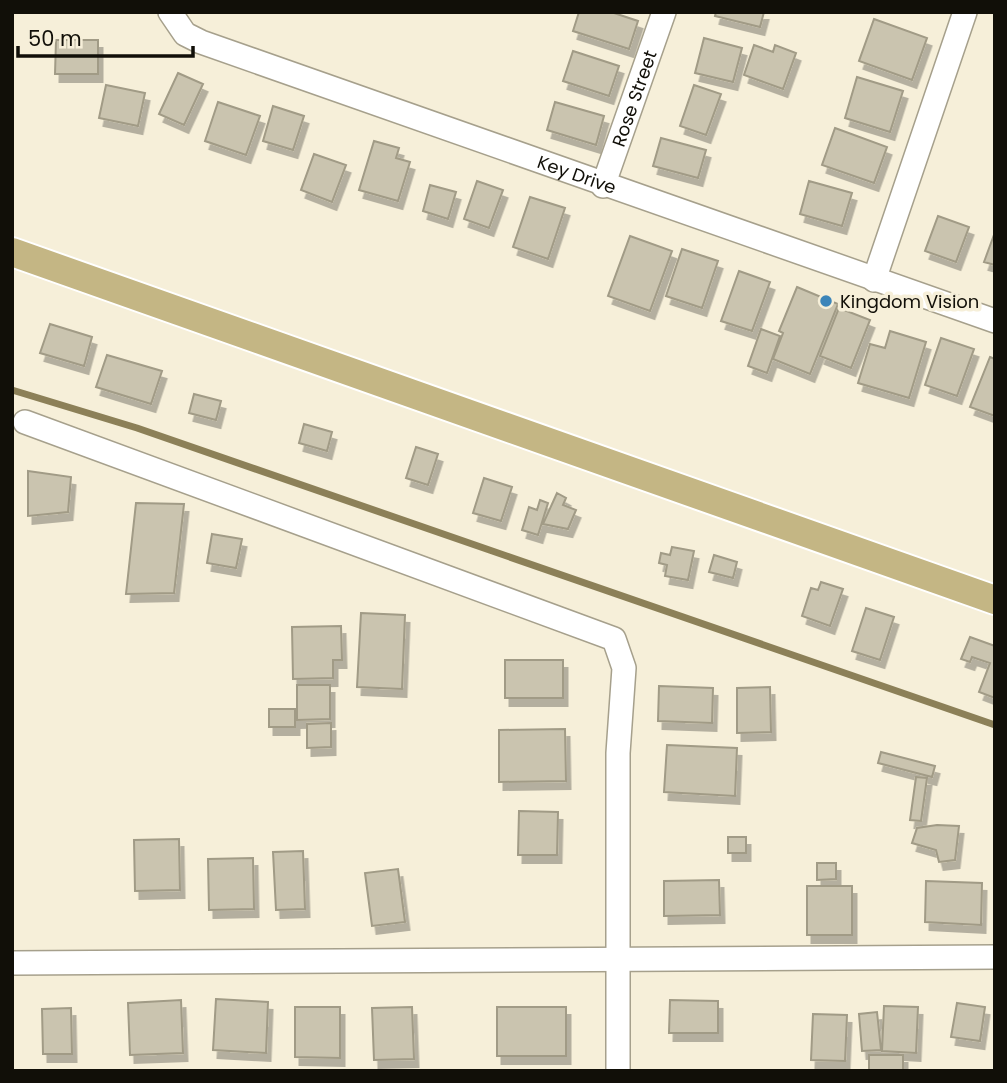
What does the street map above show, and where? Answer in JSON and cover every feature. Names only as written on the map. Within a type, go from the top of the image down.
[{"type":"main road","points":[[12,252],[995,600]]},
{"type":"street","name":"Key Drive","points":[[170,12],[185,34],[201,42],[603,186],[995,321]]},
{"type":"street","name":"Rose Street","points":[[603,186],[664,12]]},
{"type":"street","points":[[874,280],[965,12]]},
{"type":"street","points":[[25,422],[586,626],[614,639],[624,668],[618,753],[618,1071]]},
{"type":"street","points":[[12,963],[995,957]]},
{"type":"building","points":[[579,12],[611,12],[638,21],[629,49],[573,31]]},
{"type":"building","points":[[716,12],[764,12],[760,27],[715,16]]},
{"type":"building","points":[[874,19],[927,38],[912,80],[859,61]]},
{"type":"building","points":[[704,38],[742,48],[733,82],[695,73]]},
{"type":"building","points":[[56,40],[98,40],[98,74],[55,74]]},
{"type":"building","points":[[754,45],[773,52],[775,45],[796,53],[783,89],[744,75]]},
{"type":"building","points":[[573,51],[619,66],[609,96],[563,81]]},
{"type":"building","points":[[178,73],[203,84],[184,125],[159,114]]},
{"type":"building","points":[[857,77],[903,91],[890,132],[845,118]]},
{"type":"building","points":[[106,85],[145,93],[138,126],[99,118]]},
{"type":"building","points":[[694,85],[721,94],[706,135],[680,126]]},
{"type":"building","points":[[218,102],[260,116],[246,155],[205,141]]},
{"type":"building","points":[[555,102],[604,116],[596,145],[547,130]]},
{"type":"building","points":[[273,106],[304,116],[293,150],[263,141]]},
{"type":"building","points":[[835,128],[887,147],[874,183],[822,165]]},
{"type":"building","points":[[661,138],[706,150],[698,178],[653,166]]},
{"type":"building","points":[[374,141],[399,148],[396,158],[410,162],[398,201],[359,190]]},
{"type":"building","points":[[314,154],[346,165],[332,202],[301,190]]},
{"type":"building","points":[[477,181],[503,190],[489,228],[464,219]]},
{"type":"building","points":[[809,181],[852,193],[842,226],[800,214]]},
{"type":"building","points":[[430,185],[456,192],[448,219],[423,211]]},
{"type":"building","points":[[530,197],[565,208],[548,259],[513,247]]},
{"type":"building","points":[[938,216],[969,227],[956,262],[925,251]]},
{"type":"building","points":[[995,232],[995,265],[984,262]]},
{"type":"building","points":[[630,236],[672,251],[650,311],[608,296]]},
{"type":"building","points":[[682,249],[718,261],[702,308],[666,296]]},
{"type":"building","points":[[739,271],[770,282],[752,331],[721,321]]},
{"type":"building","points":[[797,287],[838,304],[810,374],[773,359],[783,333],[779,331]]},
{"type":"building","points":[[839,308],[870,320],[851,368],[820,356]]},
{"type":"building","points":[[50,324],[92,337],[84,366],[40,353]]},
{"type":"building","points":[[761,329],[780,336],[767,373],[748,366]]},
{"type":"building","points":[[890,331],[926,342],[909,398],[858,383],[870,344],[885,348]]},
{"type":"building","points":[[941,338],[974,349],[957,396],[925,385]]},
{"type":"building","points":[[107,355],[162,371],[151,404],[96,387]]},
{"type":"building","points":[[990,357],[995,359],[995,416],[970,407]]},
{"type":"building","points":[[194,394],[221,401],[216,420],[189,413]]},
{"type":"building","points":[[304,424],[332,432],[327,451],[299,443]]},
{"type":"building","points":[[416,447],[438,454],[428,485],[406,478]]},
{"type":"building","points":[[28,471],[71,477],[68,512],[28,516]]},
{"type":"building","points":[[484,478],[512,487],[501,521],[473,513]]},
{"type":"building","points":[[557,493],[566,498],[563,505],[576,510],[568,529],[543,524]]},
{"type":"building","points":[[540,500],[548,503],[538,535],[522,530],[529,507],[537,510]]},
{"type":"building","points":[[136,503],[184,504],[174,593],[126,594]]},
{"type":"building","points":[[212,534],[242,539],[236,568],[207,563]]},
{"type":"building","points":[[672,547],[694,551],[688,580],[665,576],[667,565],[659,563],[661,553],[670,555]]},
{"type":"building","points":[[714,555],[737,562],[733,578],[709,572]]},
{"type":"building","points":[[821,582],[843,589],[830,626],[802,616],[811,588],[818,590]]},
{"type":"building","points":[[866,608],[894,617],[880,660],[852,651]]},
{"type":"building","points":[[361,613],[405,615],[402,689],[357,687]]},
{"type":"building","points":[[341,626],[342,660],[333,660],[333,678],[293,679],[292,627]]},
{"type":"building","points":[[970,637],[995,646],[995,698],[979,692],[990,663],[972,657],[970,662],[961,659]]},
{"type":"building","points":[[505,660],[563,660],[563,698],[505,698]]},
{"type":"building","points":[[297,685],[330,685],[330,719],[297,720]]},
{"type":"building","points":[[659,686],[713,688],[712,723],[658,721]]},
{"type":"building","points":[[770,687],[771,732],[737,733],[737,688]]},
{"type":"building","points":[[269,709],[295,709],[295,727],[269,727]]},
{"type":"building","points":[[331,723],[331,747],[307,748],[307,724]]},
{"type":"building","points":[[565,729],[566,781],[499,782],[499,730]]},
{"type":"building","points":[[667,745],[737,748],[735,796],[664,792]]},
{"type":"building","points":[[881,752],[935,766],[932,777],[878,763]]},
{"type":"building","points":[[916,777],[927,778],[921,821],[910,820]]},
{"type":"building","points":[[519,811],[558,812],[557,855],[518,855]]},
{"type":"building","points":[[959,826],[955,860],[939,862],[936,850],[912,843],[917,828]]},
{"type":"building","points":[[728,837],[746,837],[746,853],[728,853]]},
{"type":"building","points":[[179,839],[180,890],[135,891],[134,840]]},
{"type":"building","points":[[303,851],[305,909],[276,910],[273,852]]},
{"type":"building","points":[[253,858],[254,909],[209,910],[208,859]]},
{"type":"building","points":[[817,863],[836,863],[836,879],[817,880]]},
{"type":"building","points":[[398,869],[405,922],[372,926],[365,873]]},
{"type":"building","points":[[719,880],[720,915],[664,916],[664,881]]},
{"type":"building","points":[[926,881],[982,883],[981,925],[925,922]]},
{"type":"building","points":[[807,886],[852,886],[852,935],[807,935]]},
{"type":"building","points":[[216,999],[268,1002],[266,1053],[213,1050]]},
{"type":"building","points":[[181,1000],[183,1053],[130,1055],[128,1003]]},
{"type":"building","points":[[670,1000],[718,1001],[718,1033],[669,1033]]},
{"type":"building","points":[[957,1003],[985,1007],[980,1041],[951,1037]]},
{"type":"building","points":[[884,1006],[918,1007],[916,1053],[882,1051]]},
{"type":"building","points":[[295,1007],[340,1007],[340,1058],[295,1057]]},
{"type":"building","points":[[412,1007],[414,1059],[374,1060],[372,1008]]},
{"type":"building","points":[[497,1007],[566,1007],[566,1056],[497,1056]]},
{"type":"building","points":[[71,1008],[72,1054],[43,1054],[42,1009]]},
{"type":"building","points":[[877,1012],[881,1050],[862,1051],[859,1014]]},
{"type":"building","points":[[813,1014],[847,1015],[845,1061],[811,1060]]},
{"type":"building","points":[[869,1055],[903,1055],[903,1071],[869,1071]]},
{"type":"waterway","points":[[12,390],[137,428],[995,725]]},
{"type":"place","name":"Kingdom Vision","points":[[826,301]]}]
